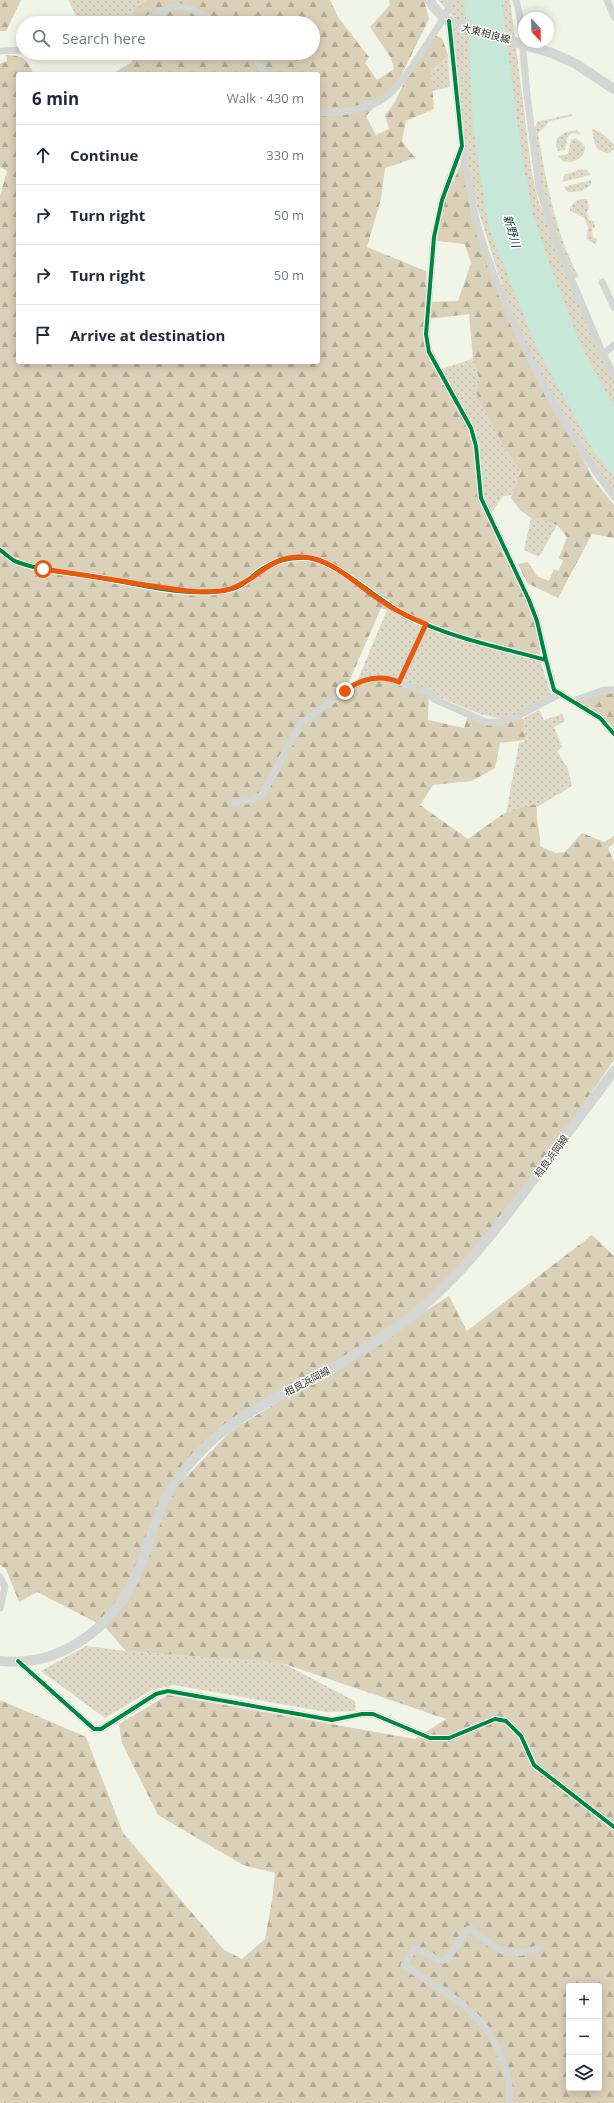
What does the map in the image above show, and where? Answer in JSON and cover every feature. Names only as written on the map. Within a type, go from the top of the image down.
[{"type":"main road","points":[[429,0],[434,9],[449,21]]},
{"type":"main road","name":"大東相良線","points":[[449,21],[518,41]]},
{"type":"main road","name":"大東相良線","points":[[538,48],[576,64],[614,89]]},
{"type":"main road","name":"相良浜岡線","points":[[0,1661],[34,1660],[49,1657],[73,1646],[101,1626],[126,1595],[134,1579],[159,1513],[170,1490],[188,1466],[209,1444],[251,1412],[330,1369],[381,1338],[414,1313],[452,1278],[479,1250],[614,1071]]},
{"type":"street","points":[[448,0],[462,146],[472,202],[482,237],[515,325],[540,379],[569,432],[614,497]]},
{"type":"street","points":[[516,0],[519,12]]},
{"type":"street","points":[[605,0],[614,17]]},
{"type":"street","points":[[152,16],[176,4],[188,7],[204,16]]},
{"type":"street","points":[[320,113],[340,113],[382,99],[396,88],[449,21]]},
{"type":"street","points":[[522,48],[539,188],[556,242],[603,354],[614,374]]},
{"type":"street","points":[[0,51],[16,50]]},
{"type":"street","points":[[257,60],[264,72]]},
{"type":"street","points":[[462,146],[442,200],[434,237],[426,334],[429,352],[470,428],[476,446],[481,498],[529,600],[540,632],[552,684],[560,694],[600,718],[614,734]]},
{"type":"street","points":[[602,282],[614,307]]},
{"type":"street","points":[[603,354],[614,345]]},
{"type":"street","points":[[0,550],[16,561],[43,569],[176,589],[207,592],[235,588],[247,581],[262,568],[279,561],[294,558],[310,558],[325,563],[383,602],[426,624],[454,635],[546,660]]},
{"type":"street","points":[[399,682],[426,624]]},
{"type":"street","points":[[234,803],[252,800],[262,795],[301,723],[356,684],[371,678],[386,677],[429,693],[434,699],[486,722],[514,718],[560,694]]},
{"type":"street","points":[[573,701],[604,690],[614,690]]},
{"type":"street","points":[[0,1577],[5,1587],[0,1608]]},
{"type":"street","points":[[18,1661],[94,1729],[102,1729],[156,1694],[168,1691],[332,1720],[362,1714],[373,1714],[430,1738],[439,1740],[449,1738],[495,1719],[506,1721],[521,1736],[534,1765],[614,1827]]},
{"type":"street","points":[[509,2103],[510,2086],[502,2057],[482,2021],[468,2008],[404,1965],[414,1948],[441,1961],[448,1958],[467,1930],[471,1929],[496,1949],[519,1953],[536,1949]]},
{"type":"shaded area","points":[[68,0],[146,0],[133,13],[133,16],[76,16]]},
{"type":"shaded area","points":[[438,0],[510,0],[532,174],[538,200],[570,278],[614,370],[614,495],[570,434],[510,311],[475,200],[464,149],[451,14]]},
{"type":"shaded area","points":[[448,55],[450,87],[432,91],[431,71]]},
{"type":"shaded area","points":[[571,114],[573,116],[550,121],[538,134],[548,188],[558,226],[571,262],[579,277],[573,279],[564,260],[542,188],[533,134],[537,122]]},
{"type":"shaded area","points":[[592,129],[600,132],[614,144],[614,149],[609,153],[597,148],[594,142]]},
{"type":"shaded area","points":[[577,130],[580,134],[572,133],[567,138],[565,150],[558,151],[556,146],[557,138],[566,132]]},
{"type":"shaded area","points":[[576,138],[585,146],[583,154],[575,161],[563,161],[558,156],[568,154],[571,140]]},
{"type":"shaded area","points":[[582,169],[588,171],[590,175],[562,182],[564,175]]},
{"type":"shaded area","points":[[591,180],[591,184],[581,191],[568,192],[564,187]]},
{"type":"shaded area","points":[[587,199],[589,220],[594,221],[595,228],[592,228],[593,237],[597,239],[596,245],[586,239],[588,227],[584,217],[570,211],[570,207],[577,200]]},
{"type":"shaded area","points":[[473,359],[492,423],[504,447],[521,471],[512,495],[503,496],[489,516],[438,370]]},
{"type":"shaded area","points":[[531,518],[541,519],[557,525],[539,557],[524,550]]},
{"type":"shaded area","points":[[387,610],[540,659],[551,695],[506,720],[480,714],[429,693],[401,678],[356,684]]},
{"type":"shaded area","points":[[539,710],[544,720],[562,714],[565,721],[554,727],[562,747],[557,751],[568,769],[572,786],[537,807],[535,804],[506,814],[519,743],[525,741],[524,718]]},
{"type":"shaded area","points":[[86,1646],[126,1651],[282,1663],[355,1701],[356,1711],[326,1712],[174,1685],[152,1690],[105,1718],[41,1671]]},
{"type":"green space","points":[[0,0],[21,0],[6,31],[0,31]]},
{"type":"green space","points":[[146,0],[330,0],[338,17],[369,57],[365,63],[377,80],[394,69],[391,58],[370,27],[390,5],[389,0],[424,0],[429,19],[399,80],[366,116],[376,135],[389,129],[385,115],[395,102],[405,81],[433,37],[437,36],[442,38],[448,55],[431,71],[434,109],[406,121],[402,141],[415,158],[385,168],[381,199],[367,247],[426,271],[428,313],[429,302],[458,301],[471,263],[465,244],[437,241],[443,205],[462,161],[480,232],[506,300],[553,402],[594,480],[614,505],[614,538],[592,534],[558,598],[527,583],[518,564],[528,562],[537,576],[549,581],[554,569],[558,571],[563,561],[559,558],[567,537],[557,525],[541,519],[531,518],[520,510],[511,498],[521,471],[504,447],[476,393],[480,382],[473,359],[469,314],[428,319],[429,352],[471,428],[484,505],[525,594],[542,649],[538,657],[426,624],[381,608],[345,691],[386,677],[429,693],[428,720],[464,728],[468,715],[500,724],[524,718],[525,740],[500,743],[495,768],[472,781],[433,785],[420,805],[468,839],[503,814],[535,804],[537,810],[540,846],[555,853],[565,852],[582,833],[604,842],[614,836],[614,843],[608,848],[614,862],[614,1060],[530,1180],[452,1278],[373,1344],[449,1296],[467,1331],[592,1235],[614,1256],[614,2103],[0,2103],[0,1700],[86,1737],[123,1833],[224,1950],[242,1959],[265,1939],[272,1901],[275,1873],[243,1865],[158,1815],[122,1743],[119,1724],[168,1695],[415,1739],[446,1719],[282,1663],[126,1651],[105,1627],[37,1592],[19,1602],[6,1569],[0,1565],[0,196],[7,171],[0,167],[0,64],[7,61],[6,55],[16,56],[16,60],[25,60],[33,72],[16,72],[16,364],[320,364],[320,72],[115,72],[132,62],[133,60],[320,60],[320,16],[132,16],[132,13]],"holes":[[[364,1349],[231,1431],[179,1484],[185,1470],[234,1424]]]},
{"type":"green space","points":[[614,691],[614,732],[580,704],[579,700]]},
{"type":"water","name":"新野川","points":[[464,0],[501,0],[523,163],[533,216],[582,348],[614,406],[614,477],[593,450],[536,346],[489,228],[473,128],[469,41]]},
{"type":"cycle path","points":[[449,21],[462,146],[442,200],[434,237],[426,334],[429,352],[471,428],[476,446],[481,498],[529,600],[537,621],[554,690],[600,718],[614,734]]},
{"type":"cycle path","points":[[0,550],[15,561],[36,568],[164,589],[199,592],[216,592],[237,588],[258,571],[273,563],[297,558],[309,558],[332,566],[396,610],[424,624],[458,636],[546,660]]},
{"type":"cycle path","points":[[18,1661],[94,1729],[101,1729],[156,1694],[168,1691],[332,1720],[362,1714],[373,1714],[430,1738],[449,1738],[495,1719],[506,1721],[521,1736],[534,1765],[614,1827]]},
{"type":"route","points":[[43,569],[176,589],[207,592],[235,588],[247,581],[262,568],[279,561],[294,558],[310,558],[325,563],[337,569],[383,602],[426,624],[399,682],[386,677],[371,678],[356,684],[345,691]]}]
